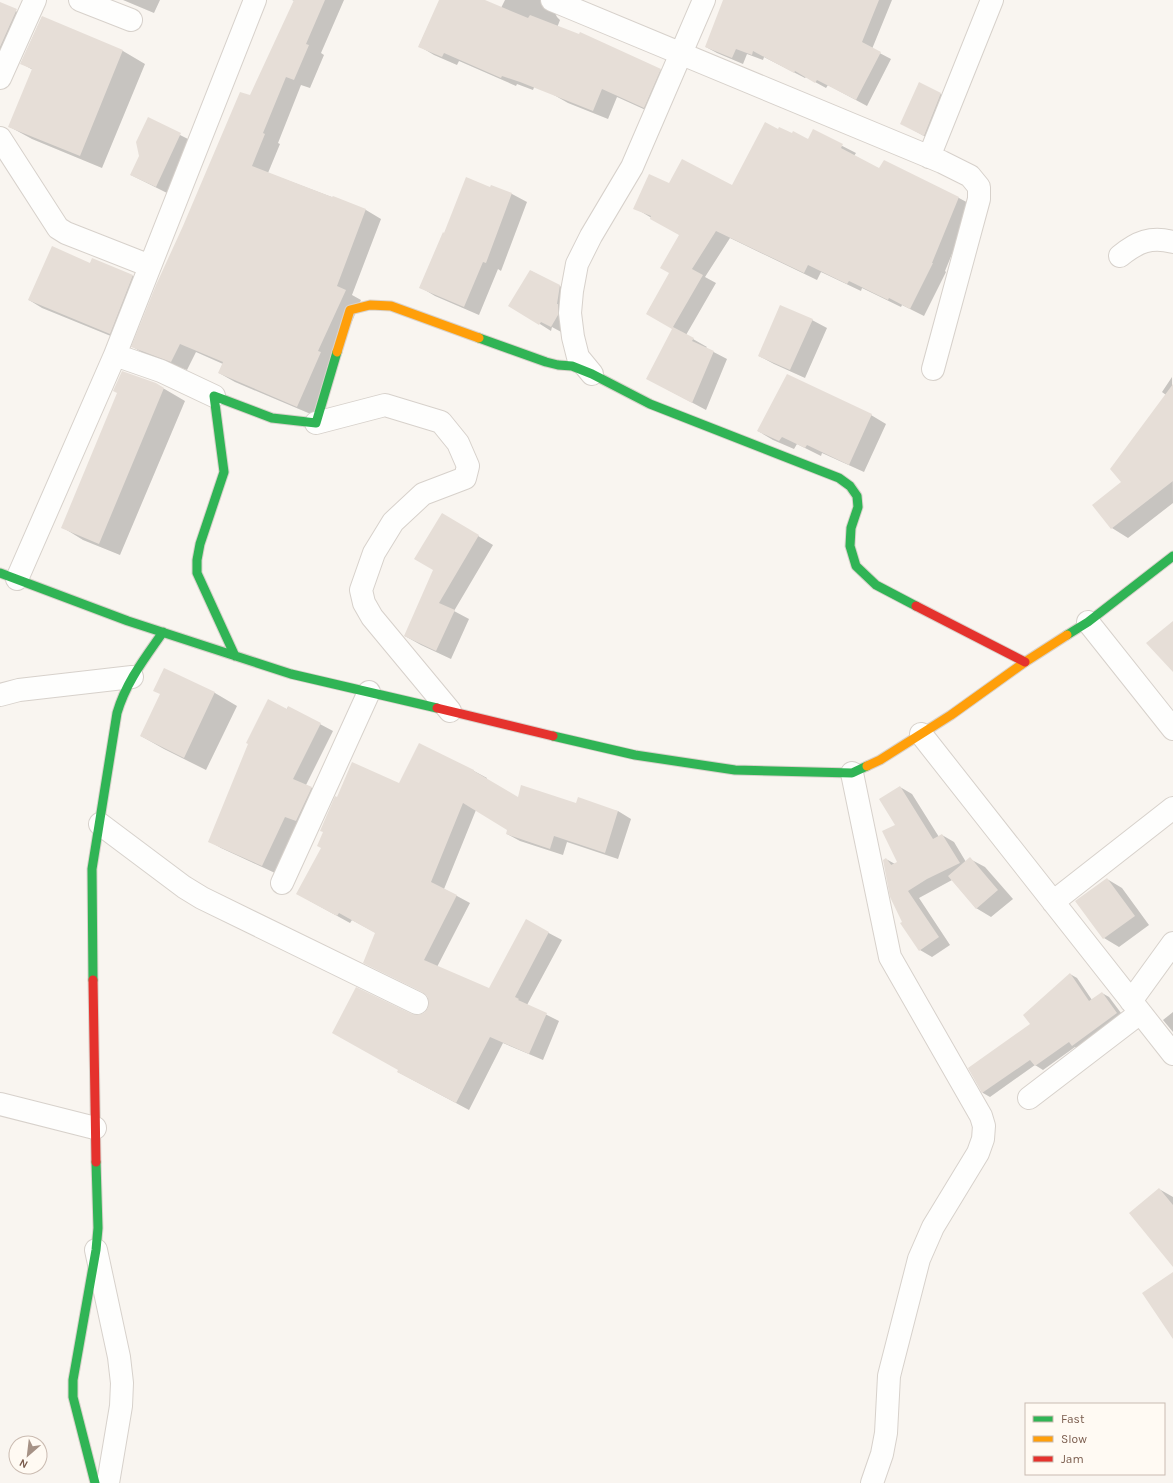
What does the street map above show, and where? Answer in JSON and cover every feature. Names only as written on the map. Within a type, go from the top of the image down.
[{"type":"street","points":[[0,78],[35,0]]},
{"type":"street","points":[[80,0],[131,20]]},
{"type":"street","points":[[255,0],[115,355],[9,576],[128,621],[291,674],[450,712],[635,755],[727,769],[852,773],[880,760],[951,715],[1025,662],[1088,622],[1173,556]]},
{"type":"street","points":[[552,0],[930,157],[970,176],[979,187],[979,199],[933,369]]},
{"type":"street","points":[[592,374],[578,357],[573,337],[570,313],[577,264],[590,236],[632,167],[704,0]]},
{"type":"street","points":[[930,157],[992,0]]},
{"type":"street","points":[[0,138],[58,228],[66,233],[150,266]]},
{"type":"street","points":[[1120,256],[1130,248],[1142,242],[1162,239],[1173,242]]},
{"type":"street","points":[[316,423],[350,310],[363,306],[391,306],[546,362],[572,366],[592,374],[650,404],[839,478],[850,486],[857,496],[858,507],[852,528],[850,546],[856,566],[876,585],[1025,662]]},
{"type":"street","points":[[115,355],[161,371],[214,396],[272,418],[316,423],[385,405],[441,422],[458,443],[468,466],[465,478],[422,494],[393,522],[374,553],[361,590],[364,603],[372,617],[450,712]]},
{"type":"street","points":[[214,396],[224,472],[200,544],[197,560],[197,573],[235,656]]},
{"type":"street","points":[[1088,622],[1173,729]]},
{"type":"street","points":[[95,1483],[73,1396],[73,1380],[96,1250],[98,1228],[95,1128],[92,869],[120,700],[126,686],[163,632]]},
{"type":"street","points":[[0,695],[19,690],[132,677]]},
{"type":"street","points":[[282,883],[369,692]]},
{"type":"street","points":[[921,734],[1173,1054]]},
{"type":"street","points":[[852,773],[890,957],[981,1116],[984,1126],[983,1139],[978,1153],[933,1227],[919,1259],[890,1372],[886,1433],[882,1454],[872,1483]]},
{"type":"street","points":[[1053,902],[1173,808]]},
{"type":"street","points":[[100,824],[184,888],[417,1003]]},
{"type":"street","points":[[1029,1098],[1136,1007],[1173,943]]},
{"type":"street","points":[[0,1104],[95,1128]]},
{"type":"street","points":[[96,1250],[119,1356],[122,1383],[121,1406],[108,1483]]},
{"type":"building","points":[[294,0],[325,0],[306,44],[309,45],[294,80],[286,77],[263,133],[265,134],[252,166],[366,209],[337,286],[346,290],[318,351],[321,352],[297,407],[218,373],[223,362],[180,344],[171,362],[131,347],[156,285],[183,226],[240,92],[250,95]]},
{"type":"building","points":[[439,0],[485,0],[528,18],[530,15],[579,34],[580,32],[661,69],[644,108],[602,89],[593,111],[520,82],[502,76],[501,78],[444,53],[442,57],[418,47]]},
{"type":"building","points":[[723,0],[879,0],[862,42],[881,52],[856,100],[817,80],[815,83],[795,71],[794,73],[753,51],[752,55],[736,49],[732,58],[705,47]]},
{"type":"building","points":[[0,2],[17,9],[0,47]]},
{"type":"building","points":[[42,16],[123,50],[80,156],[8,127],[32,69],[20,64]]},
{"type":"building","points":[[919,82],[941,93],[924,136],[900,124]]},
{"type":"building","points":[[148,117],[181,133],[156,187],[130,175],[139,156],[136,142]]},
{"type":"building","points":[[765,122],[778,129],[779,127],[792,133],[793,131],[808,139],[813,129],[843,144],[841,148],[879,168],[884,160],[959,197],[933,263],[910,309],[889,298],[888,300],[849,281],[847,284],[808,265],[804,273],[716,231],[692,269],[703,275],[673,327],[694,338],[692,341],[714,351],[692,403],[646,379],[672,329],[646,314],[669,273],[660,268],[679,235],[650,219],[651,216],[633,209],[649,174],[669,183],[682,159],[732,185]]},
{"type":"building","points":[[466,177],[490,187],[491,185],[512,193],[486,263],[483,262],[464,307],[419,288],[443,232],[444,233]]},
{"type":"building","points":[[52,246],[90,263],[92,258],[133,275],[110,334],[28,300]]},
{"type":"building","points":[[530,270],[560,285],[557,304],[558,315],[551,327],[541,322],[539,325],[508,306]]},
{"type":"building","points":[[780,305],[813,319],[790,370],[758,356]]},
{"type":"building","points":[[122,371],[156,383],[164,388],[99,544],[61,528],[117,393],[113,391]]},
{"type":"building","points":[[787,374],[872,414],[849,465],[807,445],[805,448],[782,437],[779,441],[757,431]]},
{"type":"building","points":[[1173,384],[1173,481],[1111,529],[1092,505],[1121,482],[1110,469]]},
{"type":"building","points":[[442,513],[479,535],[439,603],[455,610],[436,651],[404,636],[433,570],[414,559]]},
{"type":"building","points":[[1173,621],[1173,672],[1146,643]]},
{"type":"building","points":[[164,668],[215,692],[184,758],[140,736],[160,694],[153,691]]},
{"type":"building","points":[[268,699],[287,709],[288,706],[321,723],[293,779],[312,787],[296,821],[285,817],[262,866],[208,842],[248,744],[246,743]]},
{"type":"building","points":[[419,743],[474,770],[518,797],[521,785],[576,803],[578,797],[618,811],[605,853],[554,836],[550,849],[506,834],[507,830],[463,803],[431,882],[457,895],[424,960],[489,988],[526,919],[549,932],[515,997],[519,999],[518,1000],[547,1013],[529,1054],[490,1037],[456,1103],[397,1072],[398,1070],[332,1033],[356,987],[412,1014],[418,1015],[424,1013],[428,1008],[429,1002],[427,996],[422,992],[363,963],[375,933],[339,913],[337,916],[296,894],[321,848],[317,846],[323,832],[320,831],[352,762],[399,783]]},
{"type":"building","points":[[900,786],[933,839],[942,834],[960,863],[927,879],[908,891],[939,937],[919,951],[900,923],[902,922],[890,897],[883,860],[886,858],[891,865],[897,862],[882,831],[895,825],[879,799]]},
{"type":"building","points":[[970,857],[998,890],[976,909],[948,876]]},
{"type":"building","points":[[1107,878],[1135,916],[1103,939],[1075,901]]},
{"type":"building","points":[[1070,973],[1089,1001],[1102,992],[1117,1013],[1072,1046],[1069,1042],[1035,1066],[1030,1060],[982,1093],[968,1068],[1030,1024],[1023,1015]]},
{"type":"building","points":[[1159,1188],[1173,1205],[1173,1267],[1129,1213]]},
{"type":"building","points":[[1173,1272],[1173,1339],[1142,1293]]},
{"type":"traffic: fast","points":[[479,338],[546,362],[572,366],[592,374],[650,404],[839,478],[850,486],[857,496],[858,507],[851,528],[850,546],[856,566],[876,585],[916,606]]},
{"type":"traffic: fast","points":[[235,656],[197,573],[197,560],[200,544],[224,472],[214,396],[272,418],[316,423],[337,352]]},
{"type":"traffic: fast","points":[[1067,635],[1088,622],[1173,556]]},
{"type":"traffic: fast","points":[[0,573],[128,621],[291,674],[437,708]]},
{"type":"traffic: fast","points":[[93,980],[92,869],[117,713],[125,691],[163,632]]},
{"type":"traffic: fast","points":[[553,736],[635,755],[735,770],[852,773],[867,766]]},
{"type":"traffic: fast","points":[[95,1483],[73,1397],[73,1380],[96,1250],[98,1228],[96,1162]]},
{"type":"traffic: slow","points":[[337,352],[350,310],[370,305],[391,306],[479,338]]},
{"type":"traffic: slow","points":[[867,766],[880,760],[951,715],[1025,662],[1067,635]]},
{"type":"traffic: jam","points":[[916,606],[1025,662]]},
{"type":"traffic: jam","points":[[437,708],[553,736]]},
{"type":"traffic: jam","points":[[93,980],[96,1162]]}]
